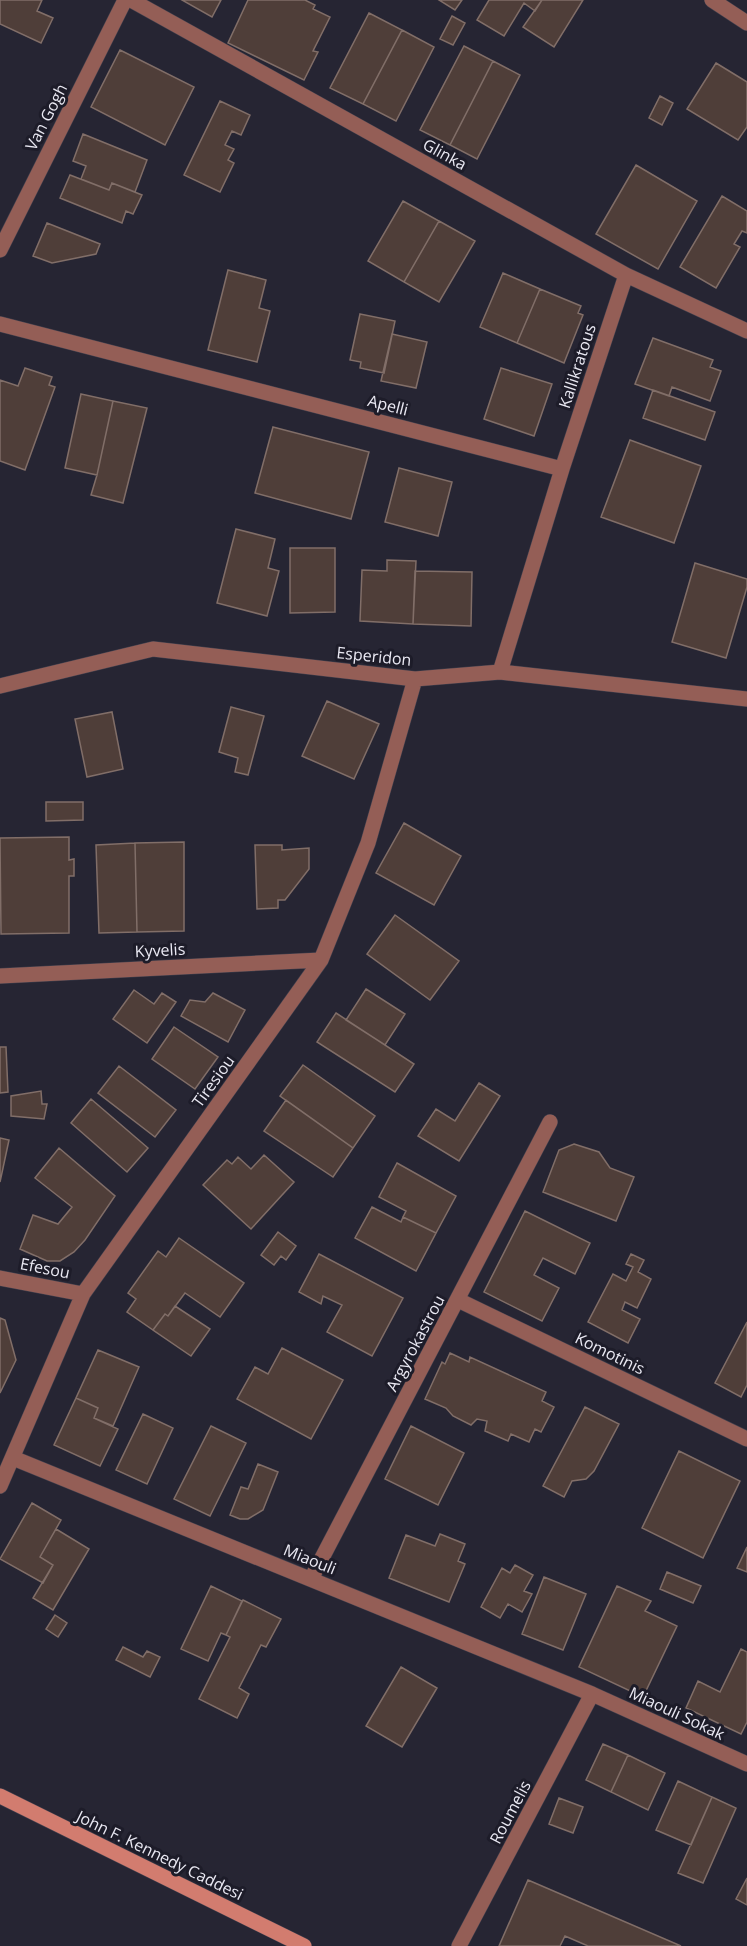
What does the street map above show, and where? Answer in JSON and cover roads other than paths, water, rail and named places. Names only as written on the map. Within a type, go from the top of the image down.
[{"type":"street","name":"Van Gogh","points":[[0,250],[125,0]]},
{"type":"street","name":"Glinka","points":[[131,0],[626,275],[747,331]]},
{"type":"street","points":[[712,0],[747,23]]},
{"type":"street","name":"Kallikratous","points":[[562,469],[626,275]]},
{"type":"street","name":"Apelli","points":[[0,324],[562,469]]},
{"type":"street","points":[[500,672],[562,469]]},
{"type":"street","name":"Esperidon","points":[[0,687],[153,649],[415,679],[500,672],[747,699]]},
{"type":"street","name":"Tiresiou","points":[[0,1486],[83,1294],[321,960],[368,843],[415,679]]},
{"type":"street","name":"Kyvelis","points":[[0,976],[321,960]]},
{"type":"street","name":"Argyrokastrou","points":[[311,1579],[550,1122]]},
{"type":"street","name":"Efesou","points":[[0,1278],[83,1294]]},
{"type":"street","name":"Komotinis","points":[[458,1300],[747,1439]]},
{"type":"street","name":"Miaouli","points":[[13,1458],[592,1694]]},
{"type":"street","name":"Miaouli Sokak","points":[[592,1694],[747,1764]]},
{"type":"street","name":"Roumelis","points":[[459,1946],[592,1694]]},
{"type":"street","name":"John F. Kennedy Caddesi","points":[[0,1796],[304,1946]]}]
